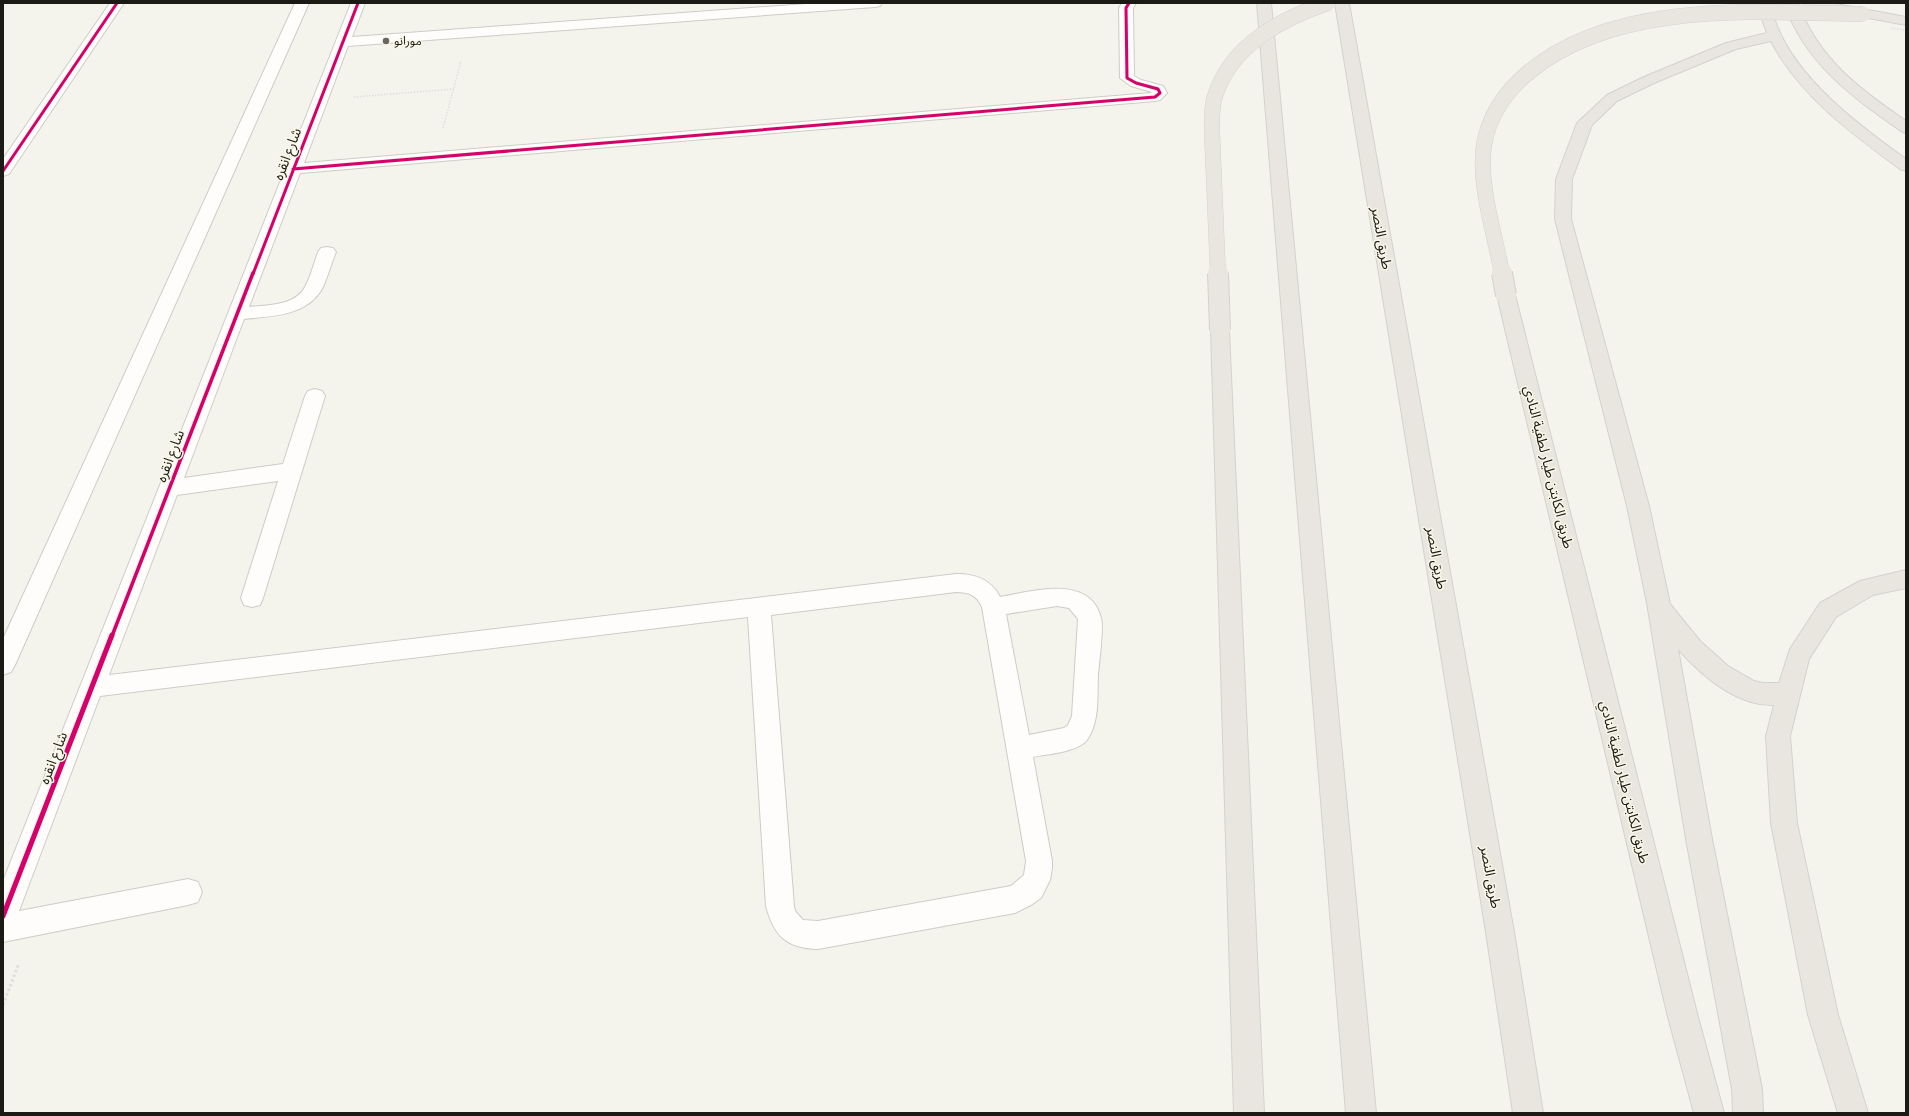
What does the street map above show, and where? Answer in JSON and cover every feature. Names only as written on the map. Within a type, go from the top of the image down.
[{"type":"main road","points":[[1264,3],[1361,1113]]},
{"type":"main road","points":[[1249,1113],[1212,132],[1214,97],[1234,60],[1250,44],[1272,27],[1293,15],[1328,3]]},
{"type":"main road","name":"طريق النصر","points":[[1342,3],[1497,916],[1528,1113]]},
{"type":"main road","points":[[1863,14],[1763,3],[1765,16],[1773,36],[1797,70],[1832,107],[1870,140],[1906,166]]},
{"type":"main road","points":[[1790,3],[1802,34],[1817,52],[1858,92],[1906,128]]},
{"type":"main road","points":[[1810,3],[1906,21]]},
{"type":"main road","name":"طريق الكابتن طيار لطفية النادي","points":[[1709,1113],[1683,1017],[1506,295],[1485,192],[1483,168],[1484,146],[1488,128],[1496,110],[1507,92],[1543,60],[1569,44],[1594,35],[1643,22],[1712,13],[1863,14]]},
{"type":"main road","points":[[1748,1113],[1747,1088],[1699,840],[1658,603],[1638,506],[1563,219],[1564,179],[1586,123],[1612,98],[1649,80],[1731,46],[1773,36]]},
{"type":"main road","points":[[1853,1113],[1823,1015],[1784,823],[1778,736],[1798,656],[1828,610],[1868,587],[1906,579]]},
{"type":"main road","points":[[1658,603],[1671,626],[1681,638],[1691,649],[1716,670],[1745,688],[1762,694],[1777,695],[1790,691]]},
{"type":"street","points":[[3,171],[117,3]]},
{"type":"street","points":[[3,665],[302,3]]},
{"type":"street","name":"شارع انقره","points":[[3,916],[293,169],[350,32],[358,3]]},
{"type":"street","points":[[350,32],[875,3]]},
{"type":"street","points":[[293,169],[1155,97],[1160,93],[1158,89],[1136,83],[1127,78],[1126,8],[1129,3]]},
{"type":"street","points":[[237,314],[283,308],[301,301],[312,290],[327,252]]},
{"type":"street","points":[[252,598],[315,396]]},
{"type":"street","points":[[169,488],[292,471]]},
{"type":"street","points":[[92,687],[759,606],[956,583],[969,583],[981,588],[989,596],[992,607],[1039,861],[1039,874],[1033,886],[1025,894],[1016,899],[818,934],[803,935],[789,928],[782,918],[780,906],[759,606]]},
{"type":"street","points":[[992,607],[1057,597],[1066,597],[1082,605],[1090,618],[1084,716],[1078,732],[1072,737],[1064,740],[1018,748]]},
{"type":"street","points":[[3,928],[188,892]]},
{"type":"path","points":[[442,132],[463,55]]},
{"type":"path","points":[[351,97],[454,89]]},
{"type":"cycle path","points":[[3,171],[117,3]]},
{"type":"cycle path","points":[[3,916],[358,3]]},
{"type":"cycle path","points":[[293,169],[1155,97],[1160,93],[1158,89],[1136,83],[1127,78],[1126,8],[1129,3]]},
{"type":"place","name":"مورانو","points":[[386,41]]}]
